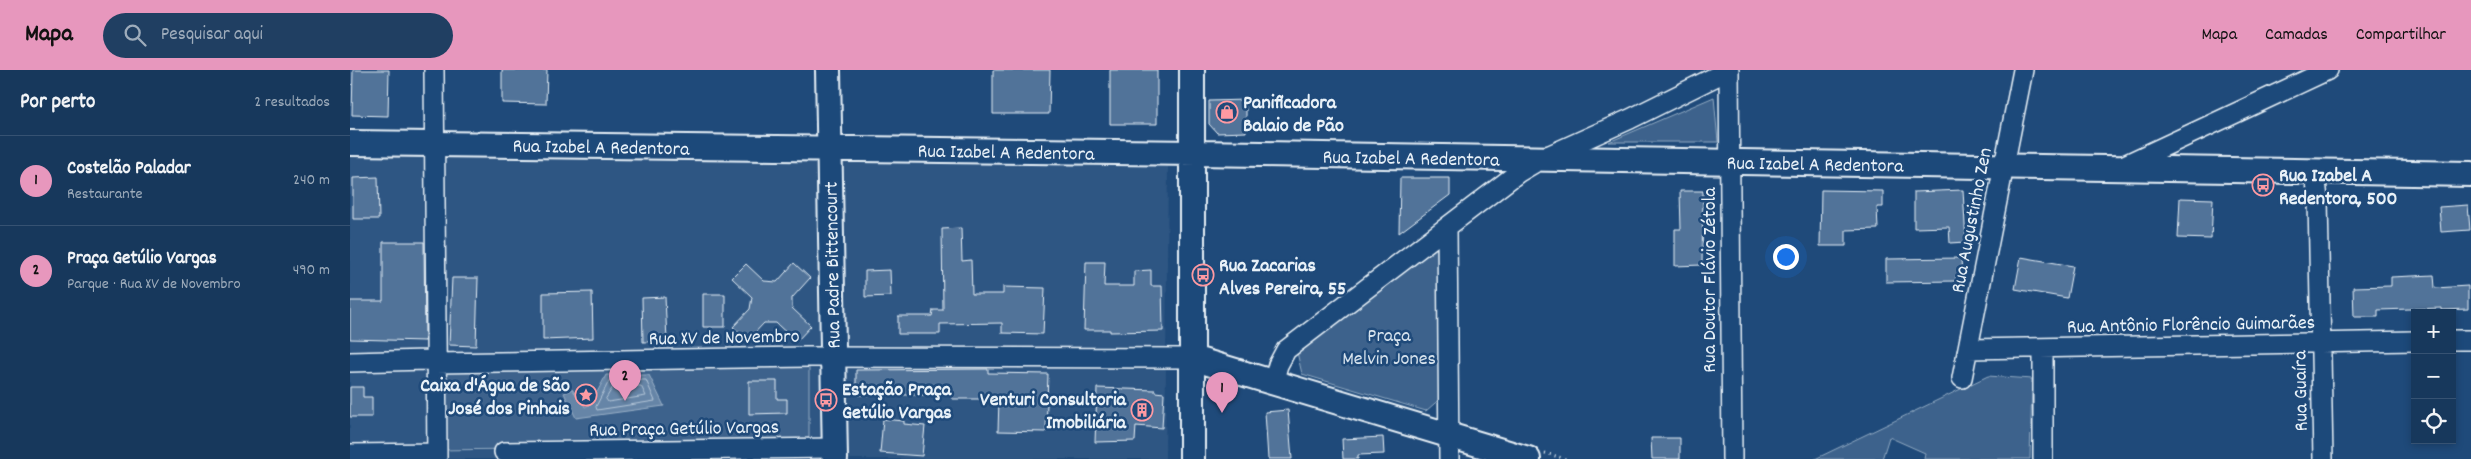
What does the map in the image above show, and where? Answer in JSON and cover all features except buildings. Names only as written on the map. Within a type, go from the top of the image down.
[{"type":"main road","name":"Rua Padre Bittencourt","points":[[828,70],[835,453]]},
{"type":"main road","points":[[1192,70],[1192,459]]},
{"type":"main road","name":"Rua Izabel A Redentora","points":[[350,143],[1192,153],[2471,174]]},
{"type":"main road","points":[[1192,358],[1528,459]]},
{"type":"street","points":[[350,454],[437,456],[432,362],[435,144],[434,70]]},
{"type":"street","points":[[1273,383],[1278,365],[1286,350],[1512,177],[1541,159],[1621,123],[1729,70]]},
{"type":"street","name":"Rua Doutor Flávio Zétola","points":[[1729,70],[1732,459]]},
{"type":"street","name":"Rua Augustinho Zen","points":[[1962,378],[2022,70]]},
{"type":"street","points":[[2117,168],[2328,70]]},
{"type":"street","name":"Rua Guaíra","points":[[2315,172],[2318,198],[2323,459]]},
{"type":"street","points":[[1447,227],[1449,459]]},
{"type":"street","points":[[2456,340],[2471,340]]},
{"type":"street","name":"Rua Antônio Florêncio Guimarães","points":[[1968,349],[2411,341]]},
{"type":"street","points":[[2043,348],[2043,459]]},
{"type":"street","name":"Rua XV de Novembro","points":[[350,362],[832,356],[1192,358]]},
{"type":"street","name":"Rua Praça Getúlio Vargas","points":[[504,452],[835,453]]},
{"type":"shaded area","points":[[350,151],[1168,167],[1165,459],[350,459]]},
{"type":"green space","points":[[1714,97],[1718,142],[1609,142]]},
{"type":"green space","name":"Praça Melvin Jones","points":[[1438,242],[1443,396],[1426,411],[1302,374],[1297,352]]},
{"type":"green space","points":[[809,362],[809,445],[440,450],[440,366]]},
{"type":"green space","points":[[1988,376],[2032,379],[2030,459],[1924,459],[1925,453],[1889,437],[1882,459],[1815,459]]},
{"type":"water","points":[[606,375],[649,375],[664,406],[576,418],[564,393],[572,389],[585,407],[591,404]]},
{"type":"place","name":"Panificadora Balaio de Pão","points":[[1227,112]]},
{"type":"place","name":"Rua Izabel A Redentora, 500","points":[[2263,185]]},
{"type":"place","name":"Rua Zacarias Alves Pereira, 55","points":[[1203,275]]},
{"type":"place","name":"Caixa d'Água de São José dos Pinhais","points":[[586,395]]},
{"type":"place","name":"Estação Praça Getúlio Vargas","points":[[826,400]]},
{"type":"place","name":"Praça Getúlio Vargas","points":[[625,401]]},
{"type":"place","name":"Venturi Consultoria Imobiliária","points":[[1142,410]]},
{"type":"place","name":"Costelão Paladar","points":[[1222,413]]}]
